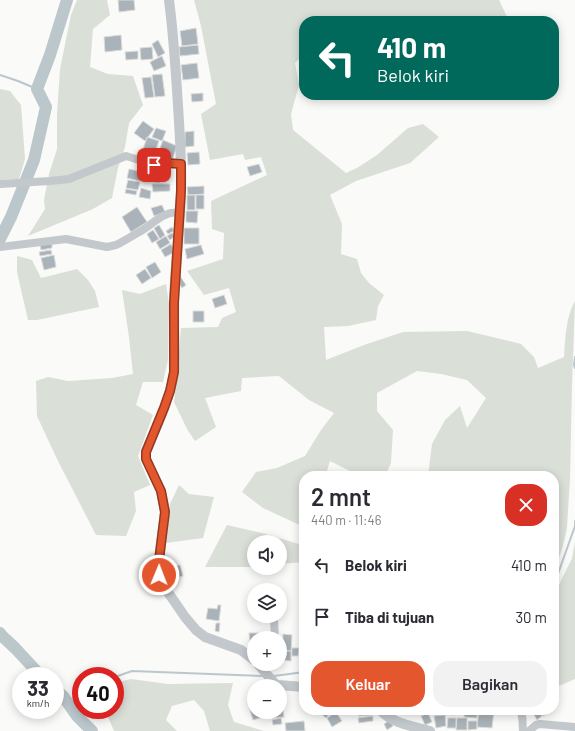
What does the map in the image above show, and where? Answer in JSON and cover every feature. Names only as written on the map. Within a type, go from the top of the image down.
[{"type":"street","points":[[169,0],[180,126],[181,164],[180,213],[174,303],[174,372],[166,403],[146,452],[146,459],[161,491],[165,512],[158,568],[161,582],[185,617],[196,630],[205,637],[241,650],[247,655]]},
{"type":"street","points":[[0,184],[69,179],[126,156],[162,167],[167,163],[181,164]]},
{"type":"street","points":[[0,247],[66,239],[107,247],[116,245],[162,216],[174,212],[180,213]]},
{"type":"street","points":[[265,671],[275,684],[280,686],[299,687]]},
{"type":"street","points":[[384,715],[398,722],[430,731]]},
{"type":"street","points":[[522,715],[523,731]]},
{"type":"street","points":[[529,731],[536,725],[540,724],[575,727]]},
{"type":"shaded area","points":[[77,0],[107,0],[110,15],[93,29],[90,67],[108,74],[133,76],[143,105],[129,123],[125,147],[118,168],[112,198],[93,209],[28,236],[45,209],[44,200],[49,174],[57,149],[57,114],[60,69],[71,15]]},
{"type":"shaded area","points":[[194,0],[499,0],[507,16],[299,16],[299,59],[295,63],[299,85],[291,114],[293,130],[346,173],[377,155],[408,128],[423,124],[439,137],[410,163],[356,181],[330,195],[342,224],[341,254],[357,259],[361,273],[369,283],[384,295],[378,306],[376,320],[348,326],[324,327],[326,360],[403,332],[467,331],[521,344],[534,357],[538,368],[564,357],[568,321],[575,301],[570,479],[567,527],[559,557],[559,471],[429,471],[432,444],[445,420],[460,406],[467,428],[486,398],[467,380],[441,374],[417,371],[377,393],[377,411],[393,430],[391,463],[387,471],[350,471],[330,461],[327,471],[299,471],[299,525],[263,508],[242,492],[256,472],[277,468],[305,456],[321,430],[334,413],[309,400],[279,376],[242,378],[241,391],[205,398],[216,427],[195,441],[187,429],[174,402],[181,328],[218,327],[222,318],[236,312],[229,288],[204,295],[187,271],[223,259],[224,233],[212,229],[211,201],[267,175],[261,157],[245,160],[243,154],[210,160],[201,114],[216,104],[201,26]]},
{"type":"shaded area","points":[[0,89],[10,91],[21,105],[25,159],[19,179],[0,180]]},
{"type":"shaded area","points":[[17,256],[32,260],[41,278],[77,269],[88,280],[95,291],[99,307],[37,320],[28,320],[17,272]]},
{"type":"shaded area","points":[[166,284],[169,304],[168,360],[163,382],[143,382],[136,405],[153,415],[138,456],[150,485],[134,492],[136,511],[126,536],[96,535],[37,416],[36,381],[48,377],[68,381],[112,378],[133,374],[122,290],[140,294]]},
{"type":"shaded area","points":[[179,485],[189,494],[214,497],[203,538],[166,543],[170,504]]},
{"type":"shaded area","points":[[227,525],[269,535],[247,535],[247,567],[205,567]]},
{"type":"shaded area","points":[[287,540],[299,544],[299,562],[287,563]]},
{"type":"shaded area","points":[[575,542],[575,679],[559,686],[559,585],[572,558]]},
{"type":"shaded area","points":[[131,679],[168,684],[233,683],[228,705],[234,722],[264,731],[210,731],[204,711],[194,700],[172,706],[166,720],[177,731],[114,731],[109,719],[124,719],[124,681]]},
{"type":"building","points":[[118,0],[134,0],[135,10],[119,12]]},
{"type":"building","points":[[196,28],[198,44],[182,46],[180,31]]},
{"type":"building","points":[[121,35],[122,50],[105,52],[104,37]]},
{"type":"building","points":[[158,40],[165,53],[158,57],[152,44]]},
{"type":"building","points":[[198,45],[199,54],[180,56],[179,47]]},
{"type":"building","points":[[152,47],[153,59],[141,60],[140,48]]},
{"type":"building","points":[[138,51],[138,59],[126,60],[125,52]]},
{"type":"building","points":[[162,56],[166,66],[154,71],[150,62]]},
{"type":"building","points":[[197,63],[199,78],[183,80],[181,65]]},
{"type":"building","points":[[162,74],[165,96],[155,97],[152,75]]},
{"type":"building","points":[[151,77],[154,97],[145,98],[142,78]]},
{"type":"building","points":[[203,93],[203,101],[192,102],[191,94]]},
{"type":"building","points":[[143,121],[154,129],[145,141],[134,133]]},
{"type":"building","points":[[156,128],[166,131],[162,141],[152,137]]},
{"type":"building","points":[[194,131],[194,146],[185,147],[185,132]]},
{"type":"building","points":[[147,137],[159,141],[152,160],[141,156]]},
{"type":"building","points":[[163,140],[177,146],[172,160],[166,157],[163,163],[156,159]]},
{"type":"building","points":[[199,152],[200,164],[188,165],[187,153]]},
{"type":"building","points":[[259,164],[262,172],[250,176],[247,167]]},
{"type":"building","points":[[154,167],[162,168],[159,183],[151,181]]},
{"type":"building","points":[[129,169],[142,172],[140,181],[127,178]]},
{"type":"building","points":[[128,180],[140,182],[138,190],[126,188]]},
{"type":"building","points":[[152,184],[170,184],[170,191],[153,192]]},
{"type":"building","points":[[204,186],[204,194],[188,195],[187,187]]},
{"type":"building","points":[[141,188],[151,191],[150,199],[139,197]]},
{"type":"building","points":[[126,189],[137,191],[136,195],[125,193]]},
{"type":"building","points":[[187,195],[195,195],[195,210],[187,210]]},
{"type":"building","points":[[196,195],[204,195],[204,209],[196,209]]},
{"type":"building","points":[[162,205],[165,212],[154,216],[151,208]]},
{"type":"building","points":[[137,207],[147,222],[131,232],[122,217]]},
{"type":"building","points":[[186,211],[198,211],[197,223],[186,222]]},
{"type":"building","points":[[159,225],[165,235],[160,239],[154,228]]},
{"type":"building","points":[[172,227],[174,231],[168,234],[166,231]]},
{"type":"building","points":[[184,228],[199,228],[199,244],[184,244]]},
{"type":"building","points":[[153,230],[159,239],[152,243],[147,234]]},
{"type":"building","points":[[172,233],[175,236],[170,240],[167,236]]},
{"type":"building","points":[[166,236],[170,243],[160,249],[156,242]]},
{"type":"building","points":[[52,243],[52,248],[41,250],[40,244]]},
{"type":"building","points":[[171,244],[175,252],[165,257],[161,250]]},
{"type":"building","points":[[201,245],[204,254],[187,259],[185,249]]},
{"type":"building","points":[[51,250],[52,254],[40,256],[39,252]]},
{"type":"building","points":[[54,255],[56,267],[44,270],[41,258]]},
{"type":"building","points":[[155,262],[161,272],[152,278],[146,267]]},
{"type":"building","points":[[145,269],[151,278],[142,284],[136,275]]},
{"type":"building","points":[[180,276],[186,285],[182,288],[180,285]]},
{"type":"building","points":[[224,295],[227,304],[215,308],[212,299]]},
{"type":"building","points":[[193,311],[204,311],[204,322],[193,322]]},
{"type":"building","points":[[180,565],[183,576],[173,578],[170,567]]},
{"type":"building","points":[[218,605],[221,605],[219,621],[206,619],[208,608],[217,609]]},
{"type":"building","points":[[216,623],[220,623],[219,632],[215,631]]},
{"type":"building","points":[[287,634],[292,635],[291,651],[287,650]]},
{"type":"building","points":[[292,648],[299,648],[298,656],[292,656]]},
{"type":"building","points":[[287,651],[291,651],[291,661],[287,661]]},
{"type":"building","points":[[332,715],[338,715],[342,721],[332,727],[327,718]]},
{"type":"building","points":[[429,715],[432,722],[425,725],[421,716]]},
{"type":"building","points":[[445,715],[446,726],[436,728],[434,716]]},
{"type":"building","points":[[464,715],[477,715],[477,718],[464,717]]},
{"type":"building","points":[[478,715],[493,715],[492,728],[477,727]]},
{"type":"building","points":[[534,715],[541,715],[542,716],[537,720]]},
{"type":"building","points":[[373,716],[373,721],[359,723],[358,718]]},
{"type":"building","points":[[448,718],[456,718],[456,728],[447,728]]},
{"type":"building","points":[[457,718],[467,718],[467,730],[456,730]]},
{"type":"building","points":[[281,719],[282,724],[273,725],[272,720]]},
{"type":"building","points":[[390,720],[393,726],[387,730],[384,724]]},
{"type":"building","points":[[304,721],[305,731],[286,731],[285,723]]},
{"type":"building","points":[[468,721],[477,721],[477,729],[468,730]]},
{"type":"waterway","points":[[0,239],[11,217],[34,160],[46,107],[37,89],[50,55],[67,0]]},
{"type":"waterway","points":[[0,75],[37,89]]},
{"type":"waterway","points":[[575,357],[575,368]]},
{"type":"waterway","points":[[559,571],[575,526],[575,521]]},
{"type":"waterway","points":[[0,633],[33,667]]},
{"type":"waterway","points":[[124,674],[132,671],[263,676]]},
{"type":"waterway","points":[[274,676],[299,673]]},
{"type":"waterway","points":[[64,697],[77,716],[92,731]]},
{"type":"route","points":[[154,165],[163,167],[167,163],[181,164],[181,191],[174,303],[174,372],[170,391],[146,452],[146,459],[164,501],[165,512],[158,568],[159,575]]}]
